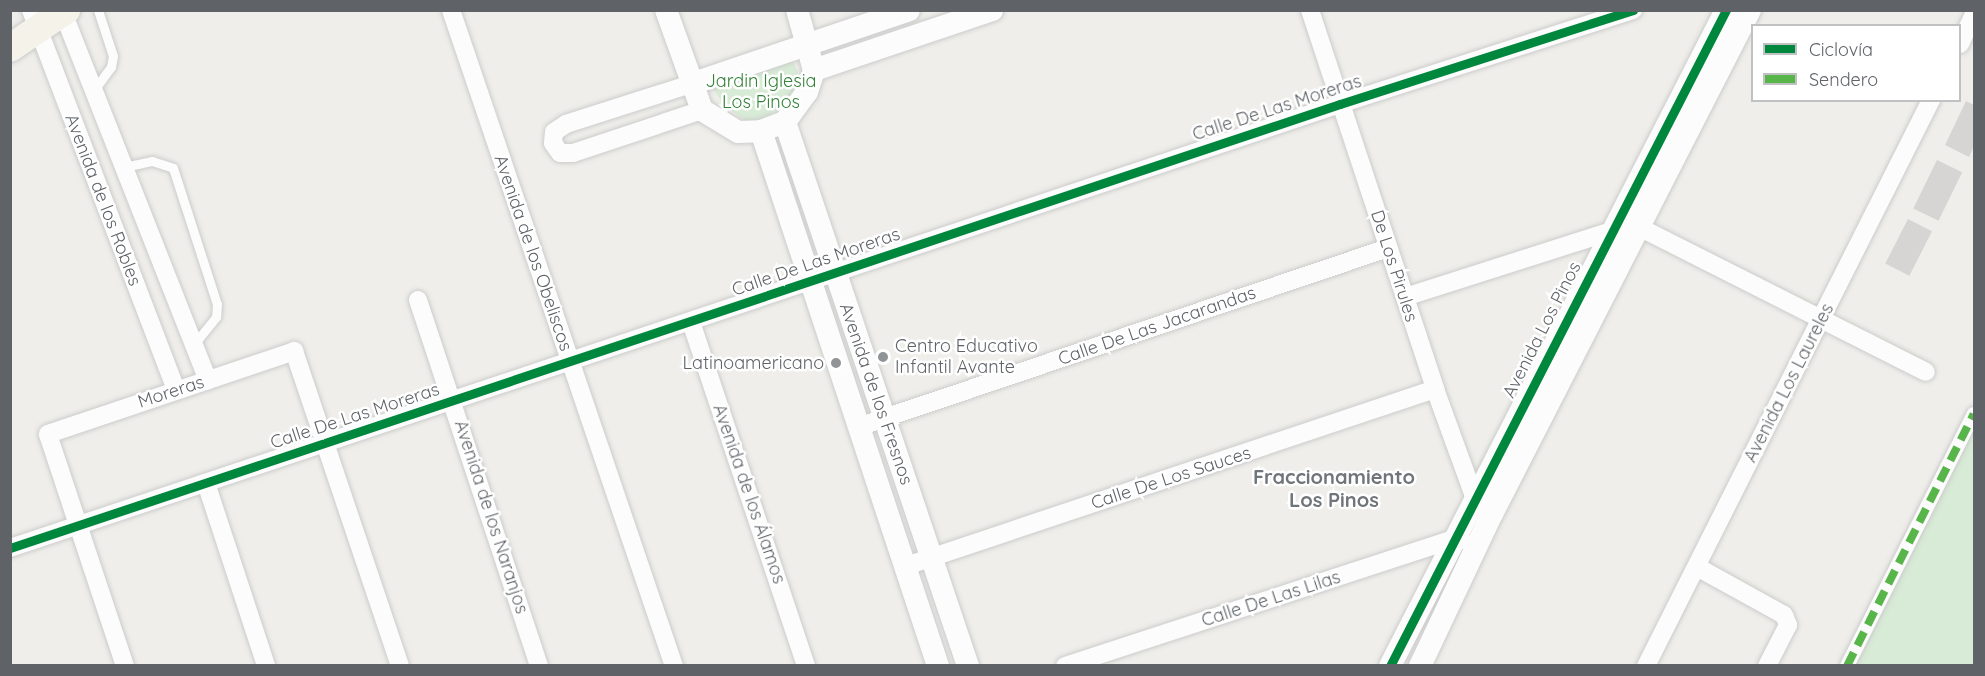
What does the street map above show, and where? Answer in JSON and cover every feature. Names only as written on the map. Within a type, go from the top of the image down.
[{"type":"main road","points":[[10,48],[34,20],[63,11]]},
{"type":"street","name":"Avenida de los Obeliscos","points":[[451,10],[674,666]]},
{"type":"street","points":[[666,10],[690,84],[702,110],[738,132],[760,131],[785,122],[807,92],[814,70],[797,10]]},
{"type":"street","points":[[702,110],[573,153],[561,153],[553,143],[554,132],[566,124],[909,10]]},
{"type":"street","points":[[814,70],[992,10]]},
{"type":"street","name":"De Los Pirules","points":[[1310,10],[1435,390],[1484,507]]},
{"type":"street","name":"Calle De Las Moreras","points":[[10,548],[1340,104],[1633,10]]},
{"type":"street","name":"Avenida Los Pinos","points":[[1420,666],[1467,542],[1609,232],[1726,10]]},
{"type":"street","name":"Avenida Los Pinos","points":[[1484,507],[1641,228],[1750,10]]},
{"type":"street","name":"Avenida de los Robles","points":[[63,11],[208,380]]},
{"type":"street","points":[[1961,40],[1974,14]]},
{"type":"street","name":"Avenida de los Robles","points":[[34,20],[176,390]]},
{"type":"street","name":"Avenida Los Laureles","points":[[1646,666],[1930,102]]},
{"type":"street","name":"Avenida de los Fresnos","points":[[785,122],[968,666]]},
{"type":"street","name":"Avenida de los Fresnos","points":[[760,131],[938,666]]},
{"type":"street","points":[[1404,297],[1609,232],[1641,228],[1820,321],[1926,372]]},
{"type":"street","name":"Calle De Las Jacarandas","points":[[858,427],[1388,248]]},
{"type":"street","name":"Avenida de los Naranjos","points":[[418,300],[539,666]]},
{"type":"street","name":"Avenida de los Álamos","points":[[691,322],[807,666]]},
{"type":"street","name":"Moreras","points":[[78,525],[48,434],[176,390],[294,351],[326,443]]},
{"type":"street","name":"Calle De Los Sauces","points":[[906,566],[1435,390]]},
{"type":"street","points":[[1847,666],[1974,414]]},
{"type":"street","points":[[326,443],[400,666]]},
{"type":"street","points":[[206,483],[266,666]]},
{"type":"street","points":[[78,525],[125,666]]},
{"type":"street","name":"Avenida Los Pinos","points":[[1390,666],[1467,542]]},
{"type":"street","name":"Calle De Las Lilas","points":[[1065,666],[1467,542]]},
{"type":"street","points":[[1697,567],[1785,615],[1788,626],[1767,666]]},
{"type":"lane","points":[[93,90],[106,76],[113,57],[98,10]]},
{"type":"lane","points":[[124,167],[152,161],[173,168],[217,304],[211,325],[194,344]]},
{"type":"green space","name":"Jardin Iglesia Los Pinos","points":[[793,60],[801,81],[788,103],[763,119],[746,121],[724,106],[713,88]]},
{"type":"green space","points":[[1974,414],[1974,665],[1847,666]]},
{"type":"building","points":[[1966,101],[1974,105],[1974,146],[1969,157],[1945,145]]},
{"type":"building","points":[[1937,160],[1962,172],[1938,221],[1913,209]]},
{"type":"building","points":[[1908,219],[1932,231],[1909,276],[1885,264]]},
{"type":"marked path","points":[[1847,666],[1974,414]]},
{"type":"cycle path","points":[[10,548],[1340,104],[1633,10]]},
{"type":"cycle path","points":[[1390,666],[1726,10]]},
{"type":"place","name":"Centro Educativo Infantil Avante","points":[[883,357]]},
{"type":"place","name":"Latinoamericano","points":[[836,363]]},
{"type":"district","name":"Fraccionamiento Los Pinos","points":[[1334,488]]}]
